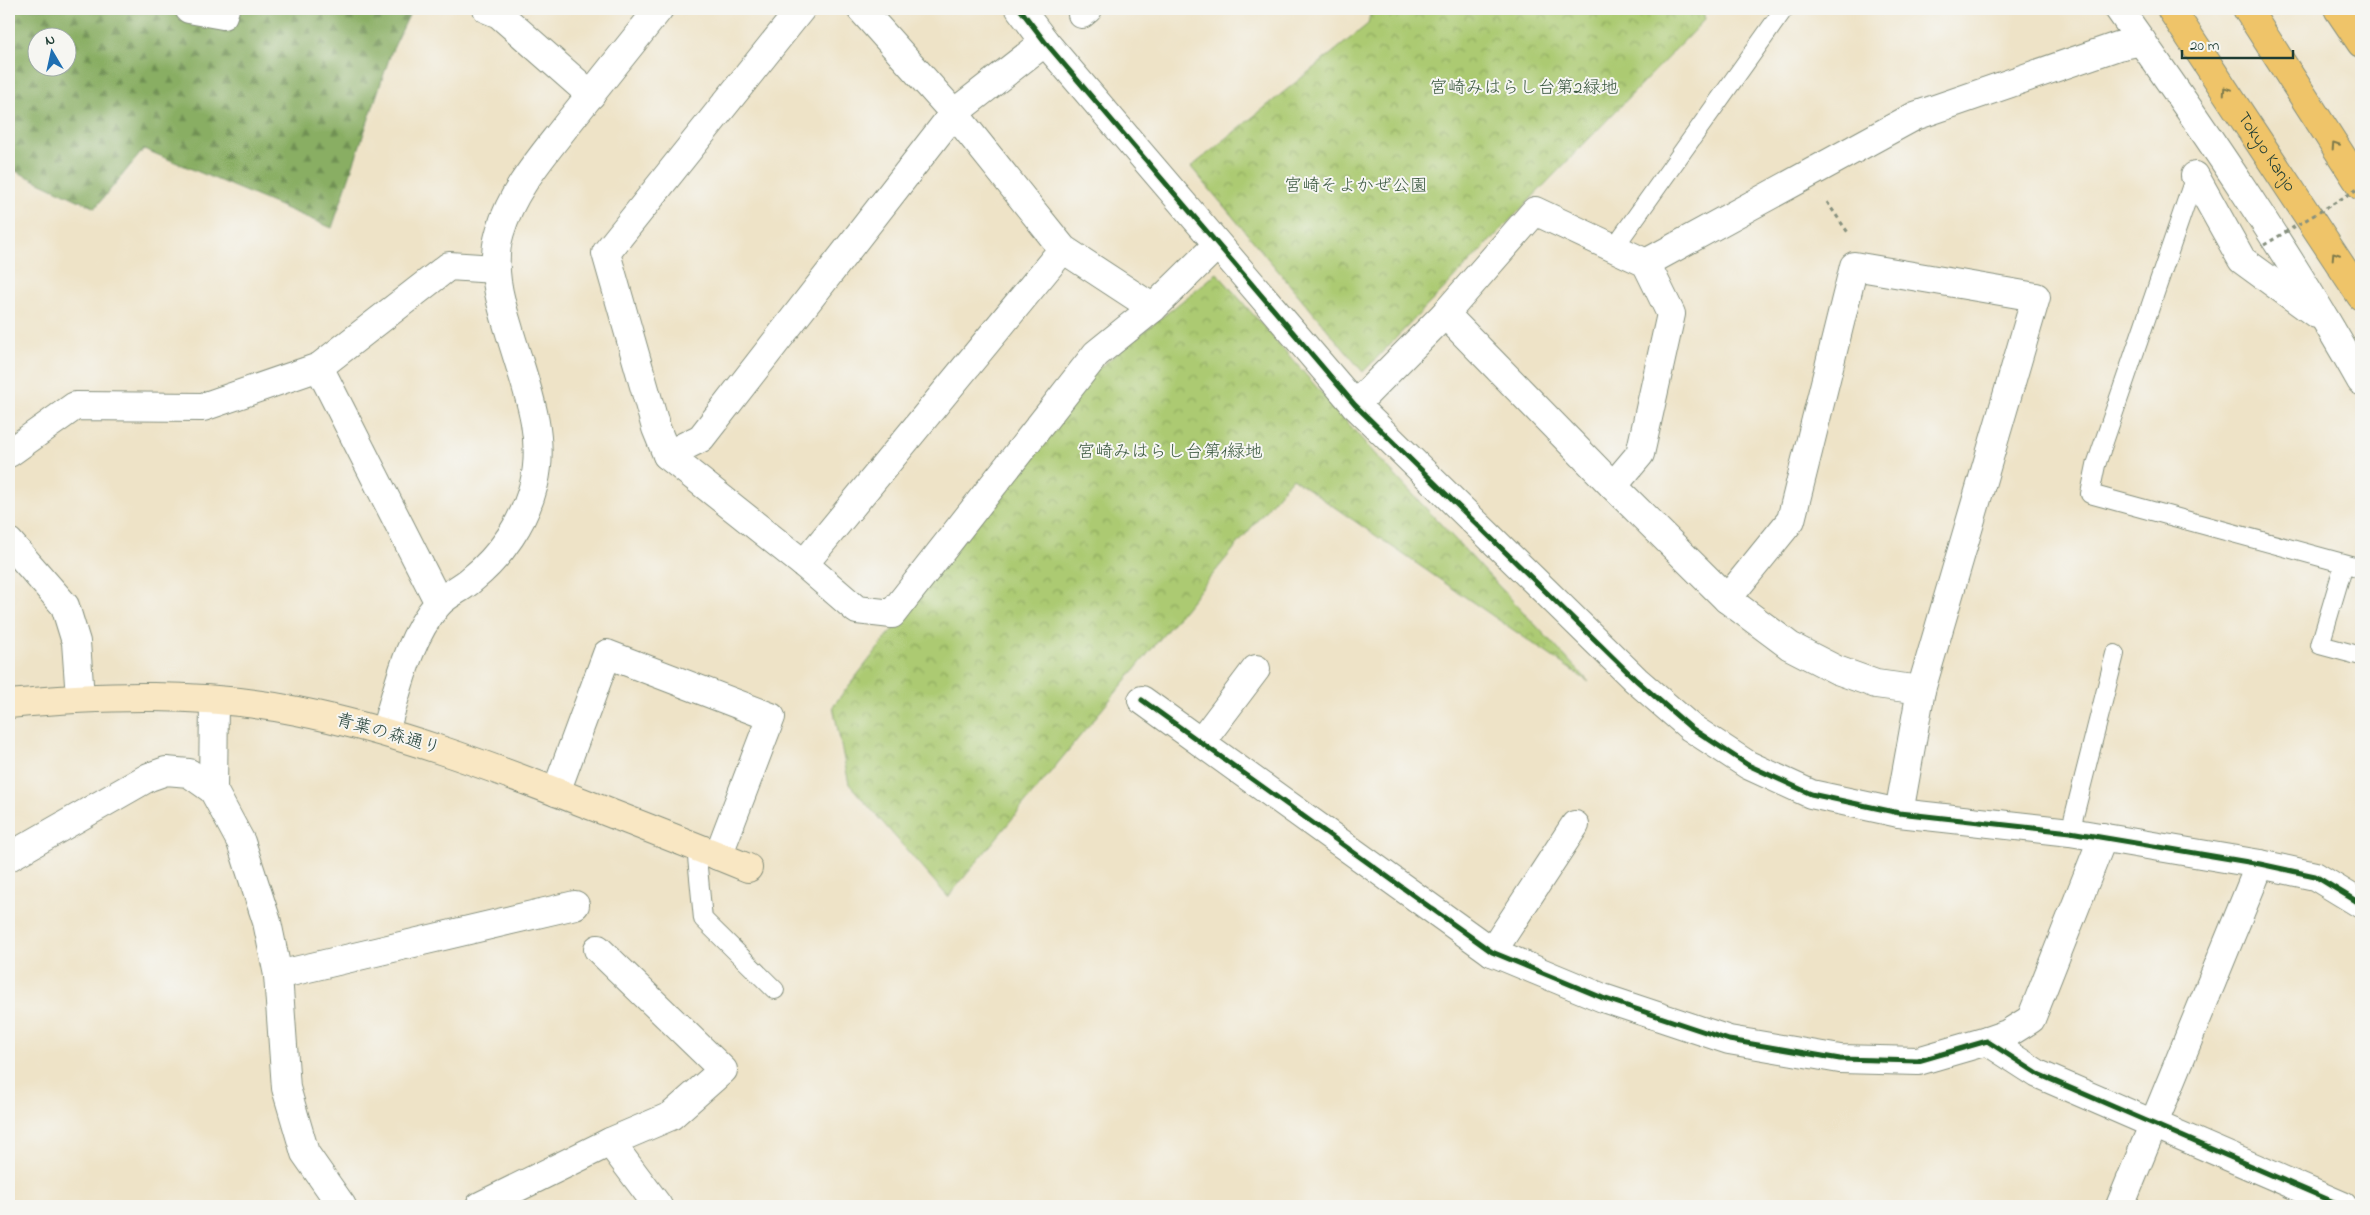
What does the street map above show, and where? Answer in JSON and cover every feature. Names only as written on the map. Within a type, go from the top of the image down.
[{"type":"highway","name":"Tokyo Kanjo","points":[[2171,9],[2361,296]]},
{"type":"highway","points":[[2247,9],[2361,186]]},
{"type":"highway","points":[[2338,9],[2361,43]]},
{"type":"street","points":[[189,9],[224,16],[226,9]]},
{"type":"street","points":[[487,9],[499,14],[591,95]]},
{"type":"street","points":[[385,731],[417,636],[439,603],[472,579],[498,553],[520,524],[535,484],[538,450],[535,417],[499,298],[495,269],[499,233],[512,198],[659,9]]},
{"type":"street","points":[[800,9],[606,253],[656,428],[667,455],[804,564],[857,610],[892,614],[1096,354],[1153,308],[1217,245]]},
{"type":"street","points":[[861,9],[954,113],[1063,249],[1153,308]]},
{"type":"street","points":[[1020,9],[1045,42],[1355,405],[1636,680],[1690,727],[1748,765],[1811,794],[1899,813],[2070,832],[2260,864],[2314,876],[2361,904]]},
{"type":"street","points":[[2119,9],[2330,324],[2361,380]]},
{"type":"street","points":[[1646,263],[1915,116],[2118,46],[2142,41]]},
{"type":"street","points":[[667,455],[701,438],[954,113],[1045,42]]},
{"type":"street","points":[[2194,176],[2242,260],[2330,324]]},
{"type":"street","points":[[1355,405],[1445,314],[1535,211],[1646,263],[1671,314],[1640,454],[1613,486]]},
{"type":"street","points":[[804,564],[1063,249]]},
{"type":"street","points":[[9,453],[75,406],[203,407],[319,367],[449,266],[495,269]]},
{"type":"street","points":[[1727,598],[1791,520],[1854,266],[2036,297],[1921,690],[1899,813]]},
{"type":"street","points":[[1445,314],[1613,486],[1727,598],[1790,646],[1838,670],[1876,684],[1921,690]]},
{"type":"street","points":[[319,367],[439,603]]},
{"type":"street","points":[[9,542],[65,606],[76,642],[80,698]]},
{"type":"street","points":[[556,792],[607,654],[771,717],[707,851]]},
{"type":"street","points":[[1201,742],[1256,669]]},
{"type":"street","name":"青葉の森通り","points":[[9,704],[80,698],[125,697],[214,701],[296,710],[385,731],[556,792],[748,868]]},
{"type":"street","points":[[1142,700],[1492,952],[1603,998],[1729,1040],[1840,1059],[1918,1061],[2007,1034],[2031,1019],[2104,837]]},
{"type":"street","points":[[213,790],[214,701]]},
{"type":"street","points":[[9,857],[149,777],[166,772],[190,773],[213,790],[241,842],[267,922],[278,975],[286,1088],[305,1153],[342,1206]]},
{"type":"street","points":[[1492,952],[1576,825]]},
{"type":"street","points":[[2120,1206],[2260,864]]},
{"type":"street","points":[[278,975],[575,905]]},
{"type":"street","points":[[480,1206],[610,1142],[671,1116],[723,1070],[598,949]]},
{"type":"street","points":[[1988,1041],[2038,1074],[2343,1206]]},
{"type":"street","points":[[610,1142],[658,1206]]},
{"type":"lane","points":[[1613,249],[1784,9]]},
{"type":"lane","points":[[2194,176],[2096,465],[2090,494],[2361,568]]},
{"type":"lane","points":[[2344,564],[2320,645],[2361,656]]},
{"type":"lane","points":[[2070,832],[2115,654]]},
{"type":"lane","points":[[707,851],[704,919],[775,990]]},
{"type":"path","points":[[1808,174],[1857,246],[1854,266]]},
{"type":"path","points":[[2264,245],[2361,186]]},
{"type":"green space","points":[[9,9],[412,9],[391,53],[332,228],[144,149],[95,208],[9,168]]},
{"type":"green space","name":"宮崎そよかぜ公園","points":[[1371,9],[1702,9],[1705,19],[1363,372],[1191,167],[1368,24]]},
{"type":"green space","name":"宮崎みはらし台第1緑地","points":[[1217,273],[1374,453],[1589,682],[1292,478],[948,897],[849,784],[833,706],[1094,372]]},
{"type":"cycle path","points":[[1020,9],[1045,42],[1355,405],[1636,680],[1690,727],[1748,765],[1811,794],[1899,813],[2070,832],[2260,864],[2315,876],[2361,904]]},
{"type":"cycle path","points":[[1142,700],[1492,952],[1603,998],[1729,1040],[1840,1059],[1918,1061],[1987,1041],[2038,1074],[2343,1206]]},
{"type":"park label","name":"宮崎みはらし台第2緑地","points":[[1524,89]]}]
